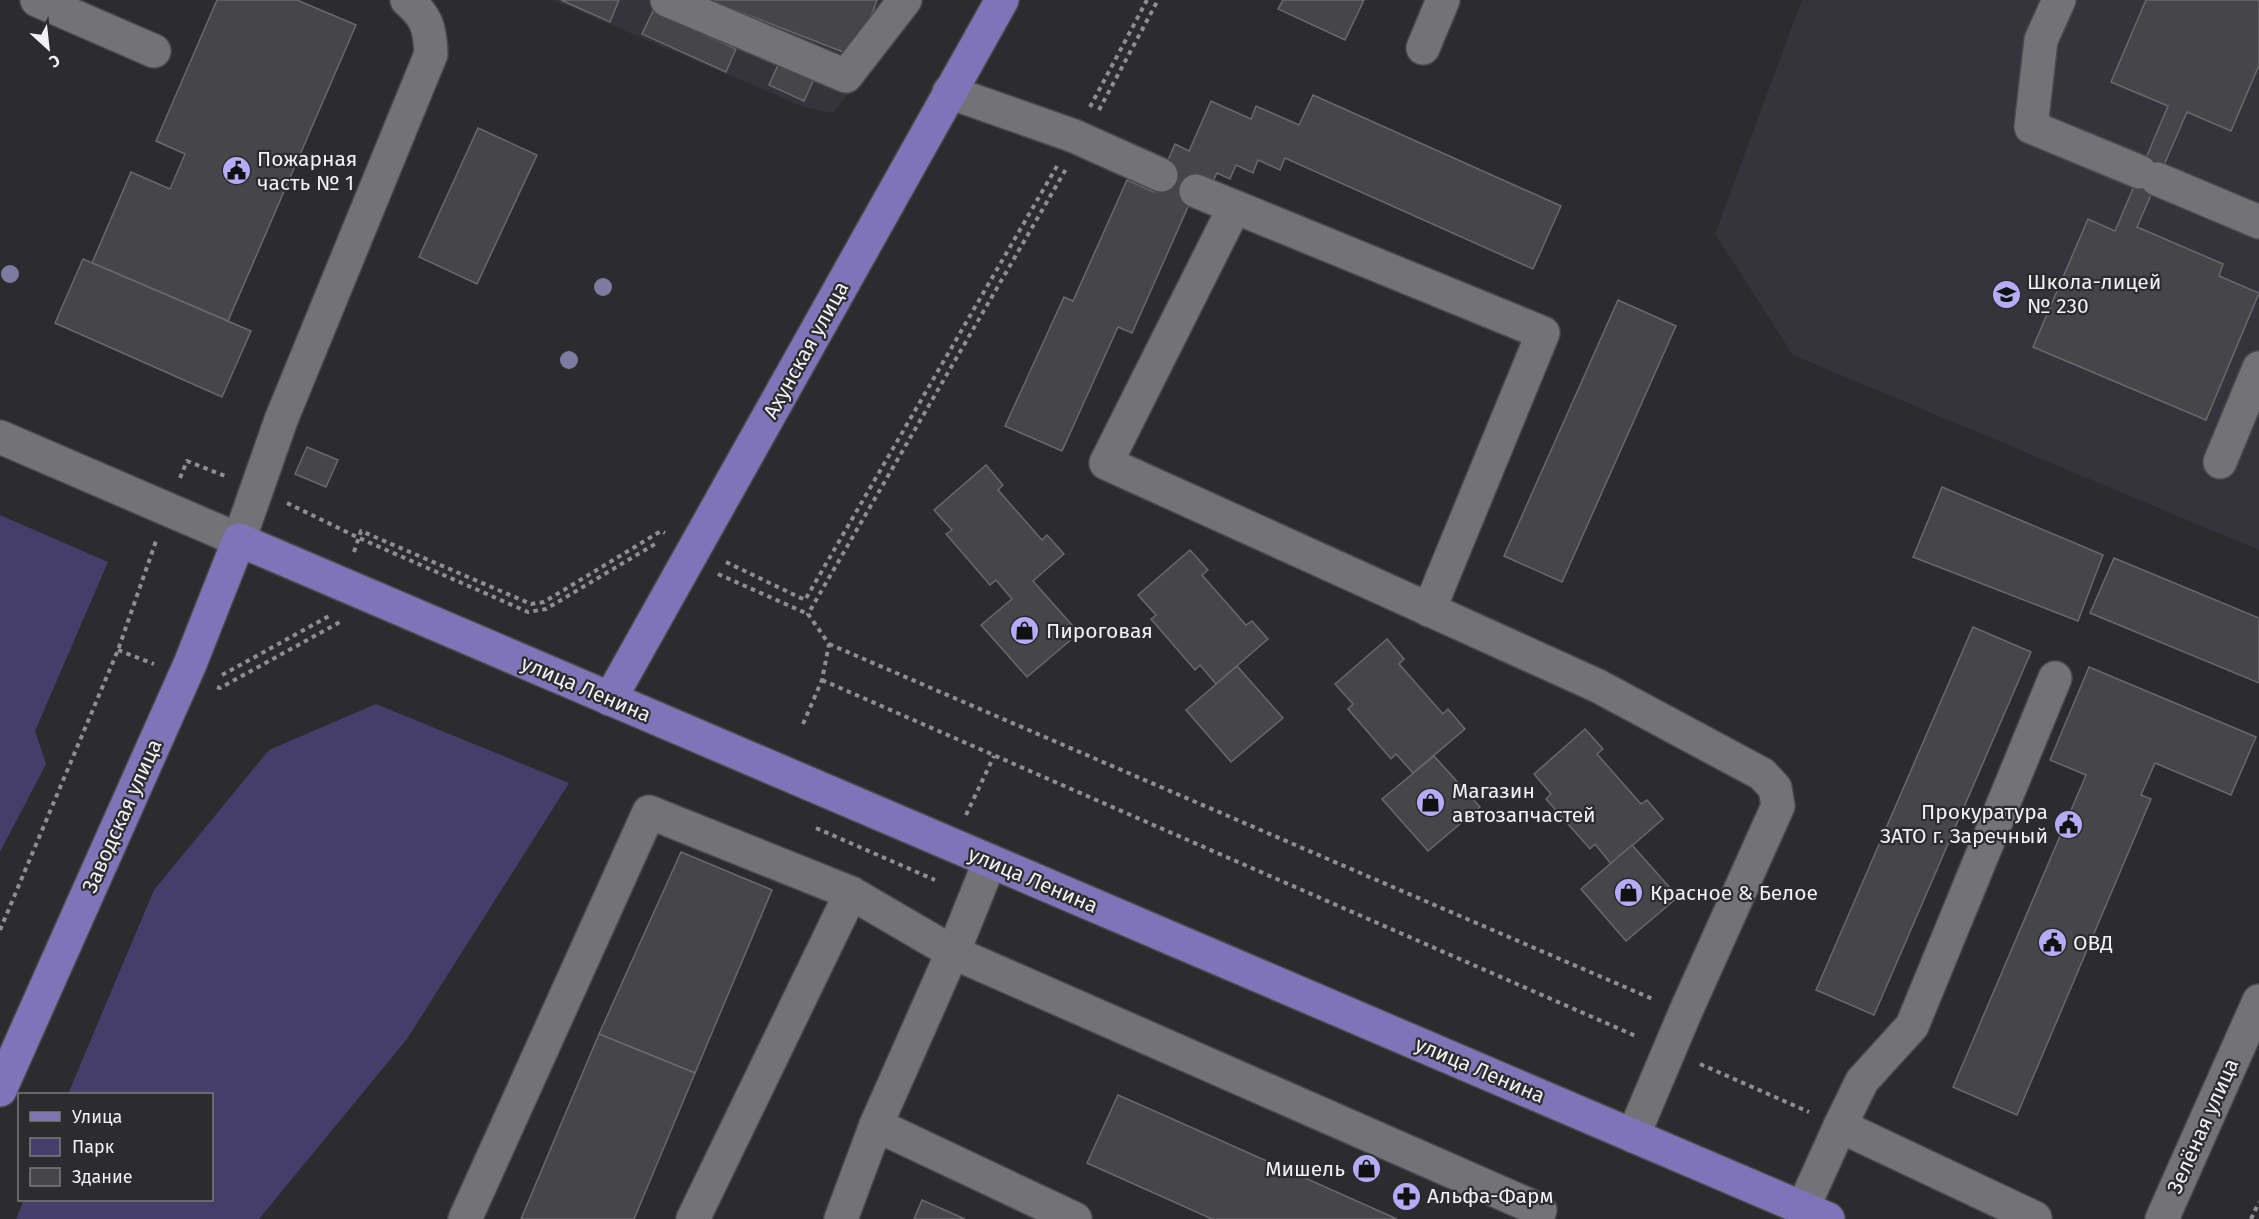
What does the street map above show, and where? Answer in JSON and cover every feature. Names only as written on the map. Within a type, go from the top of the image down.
[{"type":"main road","name":"Ахунская улица","points":[[610,699],[1002,0]]},
{"type":"main road","name":"улица Ленина","points":[[239,540],[1815,1214]]},
{"type":"main road","name":"Заводская улица","points":[[0,1090],[187,669],[239,540]]},
{"type":"street","points":[[0,437],[239,540],[281,420],[430,54],[430,33],[423,15],[407,0]]},
{"type":"street","points":[[667,0],[846,76],[904,0]]},
{"type":"street","points":[[1423,48],[1443,0]]},
{"type":"street","points":[[2059,0],[2041,40],[2031,127],[2259,222]]},
{"type":"street","points":[[50,3],[154,51]]},
{"type":"street","points":[[949,92],[1079,138],[1161,175]]},
{"type":"street","points":[[1196,191],[1543,333],[1429,610]]},
{"type":"street","points":[[1234,208],[1106,463],[1598,686],[1762,774],[1775,789],[1778,806],[1685,1013],[1633,1136]]},
{"type":"street","points":[[2220,462],[2259,368]]},
{"type":"street","points":[[1815,1214],[1839,1126],[1862,1081],[1912,1026],[2055,678]]},
{"type":"street","points":[[465,1219],[649,812],[851,893],[952,952],[1540,1210]]},
{"type":"street","points":[[841,1219],[876,1125],[990,861]]},
{"type":"street","points":[[693,1219],[851,893]]},
{"type":"street","name":"Зелёная улица","points":[[2162,1219],[2259,1000]]},
{"type":"street","points":[[876,1125],[1064,1217]]},
{"type":"street","points":[[1839,1126],[2036,1218]]},
{"type":"path","points":[[0,930],[118,650],[167,510],[187,461],[257,489],[359,538],[528,612],[546,609],[655,544],[692,554],[805,600],[1079,138],[1147,0]]},
{"type":"path","points":[[808,614],[1158,0]]},
{"type":"path","points":[[118,650],[151,663],[223,676],[331,616],[361,531],[531,604],[544,602],[661,531],[692,554],[808,614],[829,644],[1685,1013]]},
{"type":"path","points":[[146,673],[155,652],[220,688],[342,620]]},
{"type":"path","points":[[803,724],[822,680],[829,644]]},
{"type":"path","points":[[822,680],[1839,1126]]},
{"type":"path","points":[[815,827],[935,880]]},
{"type":"path","points":[[2252,1219],[2259,1202]]},
{"type":"shaded area","points":[[553,0],[923,0],[833,113],[804,107]]},
{"type":"shaded area","name":"Школа-лицей № 230","points":[[1802,0],[2259,0],[2259,550],[1793,355],[1715,234]]},
{"type":"green space","points":[[0,515],[108,562],[35,731],[46,764],[0,852]]},
{"type":"green space","points":[[376,704],[569,783],[407,1039],[259,1219],[16,1219],[24,1201],[213,1201],[213,1093],[68,1093],[154,890],[269,750]]},
{"type":"building","points":[[217,0],[297,0],[356,25],[228,321],[92,263],[131,172],[170,189],[185,154],[156,141]]},
{"type":"building","points":[[561,0],[619,0],[610,22]]},
{"type":"building","points":[[709,0],[877,0],[856,57]]},
{"type":"building","points":[[1283,0],[1364,0],[1345,40],[1278,9]]},
{"type":"building","points":[[2146,0],[2259,0],[2259,65],[2231,131],[2187,112],[2137,227],[2223,264],[2219,276],[2259,293],[2206,420],[2033,347],[2088,219],[2115,231],[2168,106],[2111,82]]},
{"type":"building","points":[[653,11],[736,49],[726,72],[642,34]]},
{"type":"building","points":[[779,63],[814,79],[804,101],[769,85]]},
{"type":"building","points":[[1313,95],[1561,206],[1533,269],[1285,158],[1280,170],[1258,160],[1253,173],[1236,165],[1230,179],[1217,173],[1211,185],[1200,180],[1132,333],[1118,327],[1062,451],[1005,426],[1064,297],[1073,301],[1127,180],[1154,192],[1175,144],[1189,151],[1211,101],[1251,119],[1256,106],[1299,125]]},
{"type":"building","points":[[478,128],[537,155],[477,284],[419,257]]},
{"type":"building","points":[[83,259],[251,331],[222,397],[55,323]]},
{"type":"building","points":[[1618,300],[1676,326],[1562,582],[1504,556]]},
{"type":"building","points":[[307,447],[338,460],[326,487],[295,474]]},
{"type":"building","points":[[986,465],[1003,485],[998,490],[1042,540],[1047,535],[1064,554],[1033,581],[1079,633],[1027,677],[981,625],[1012,599],[996,580],[990,585],[946,534],[952,530],[934,510]]},
{"type":"building","points":[[1942,487],[2103,555],[2078,621],[1913,557]]},
{"type":"building","points":[[1190,550],[1208,570],[1202,575],[1246,625],[1252,621],[1268,639],[1216,684],[1200,665],[1195,670],[1151,619],[1156,615],[1138,595]]},
{"type":"building","points":[[2114,558],[2259,618],[2259,683],[2090,613]]},
{"type":"building","points":[[1973,627],[2031,652],[1874,1015],[1816,990]]},
{"type":"building","points":[[1387,639],[1404,659],[1399,664],[1443,714],[1448,709],[1465,729],[1413,773],[1396,754],[1391,759],[1348,709],[1353,704],[1335,684]]},
{"type":"building","points":[[1237,666],[1283,718],[1231,762],[1186,710]]},
{"type":"building","name":"ОВД","points":[[2089,667],[2256,737],[2231,795],[2155,763],[2141,795],[2151,799],[2017,1115],[1953,1087],[2086,775],[2050,760]]},
{"type":"building","points":[[1585,729],[1603,749],[1597,754],[1641,804],[1647,800],[1663,819],[1611,864],[1595,844],[1590,849],[1546,799],[1551,794],[1534,774]]},
{"type":"building","name":"Магазин автозапчастей","points":[[1434,756],[1480,807],[1428,851],[1382,799]]},
{"type":"building","name":"Красное & Белое","points":[[1632,845],[1678,897],[1626,941],[1581,889]]},
{"type":"building","points":[[681,852],[772,890],[695,1073],[599,1034]]},
{"type":"building","points":[[599,1034],[695,1073],[634,1219],[521,1219]]},
{"type":"building","points":[[1118,1095],[1397,1219],[1212,1219],[1087,1163]]},
{"type":"building","points":[[922,1200],[965,1219],[914,1219]]},
{"type":"place","name":"Пожарная часть № 1","points":[[236,171]]},
{"type":"place","name":"Школа-лицей № 230","points":[[2006,294]]},
{"type":"place","name":"Пироговая","points":[[1025,631]]},
{"type":"place","name":"Магазин автозапчастей","points":[[1431,803]]},
{"type":"place","name":"Прокуратура ЗАТО г. Заречный","points":[[2069,824]]},
{"type":"place","name":"Красное & Белое","points":[[1629,893]]},
{"type":"place","name":"ОВД","points":[[2052,943]]},
{"type":"place","name":"Мишель","points":[[1366,1169]]},
{"type":"place","name":"Альфа-Фарм","points":[[1406,1196]]}]
